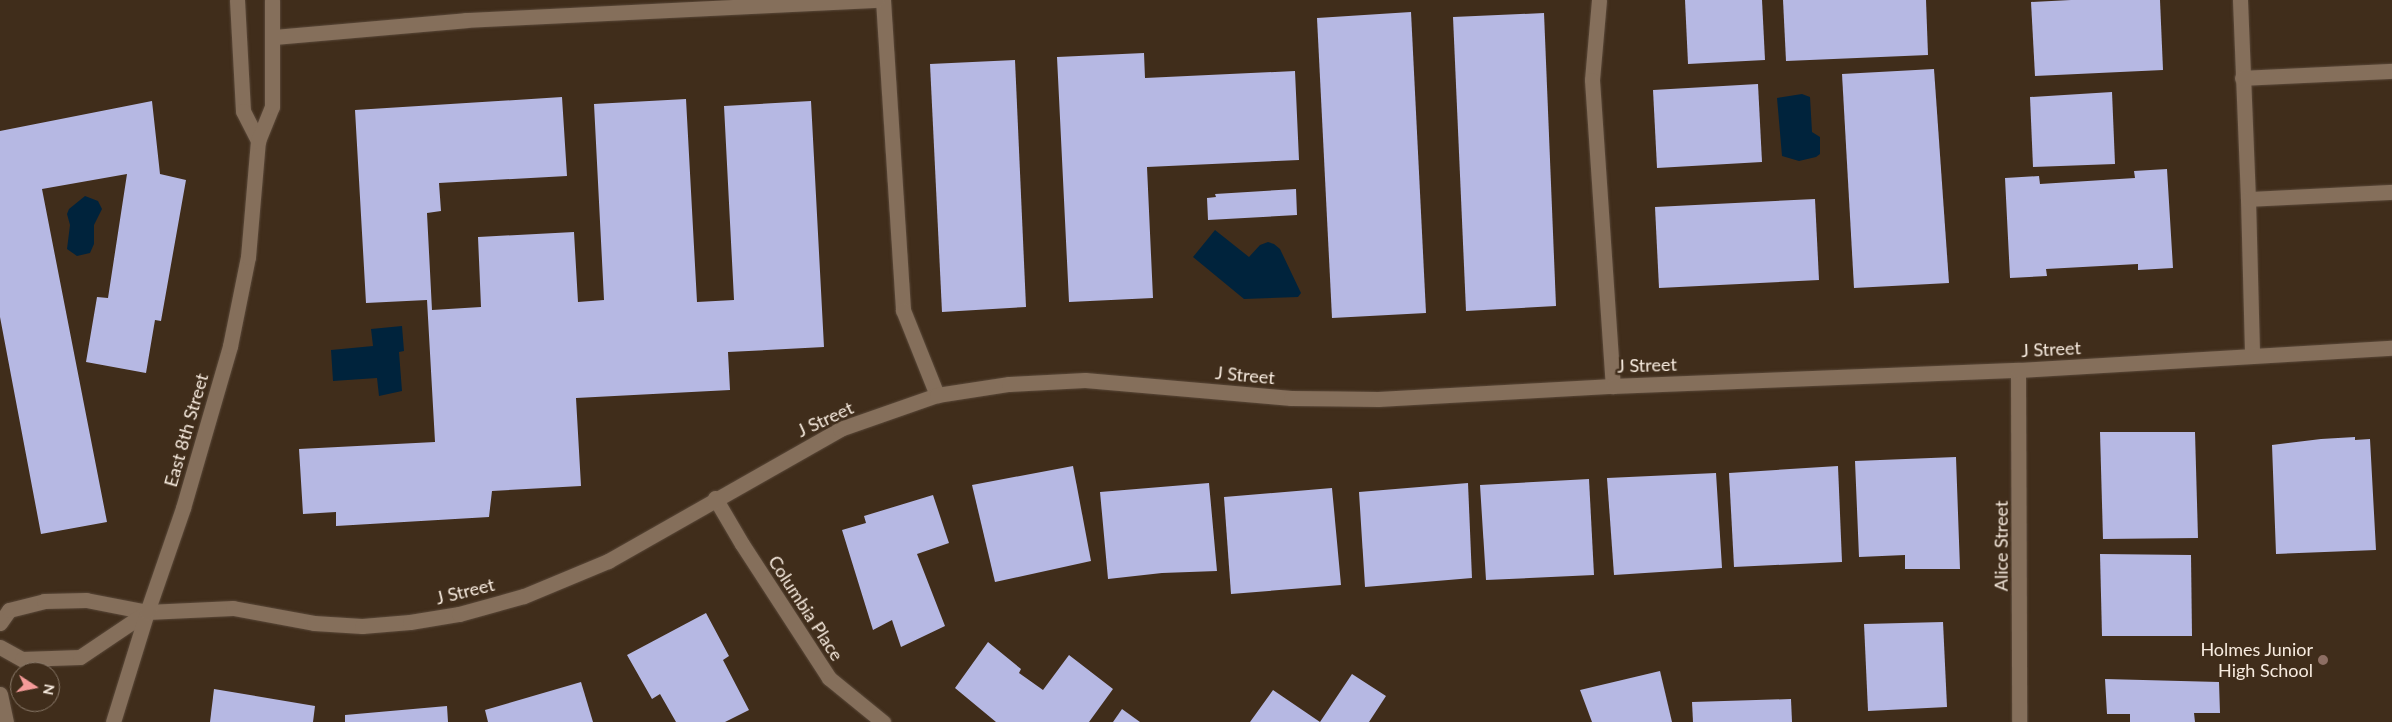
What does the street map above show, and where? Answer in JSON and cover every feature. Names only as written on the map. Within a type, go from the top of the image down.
[{"type":"street","points":[[237,0],[243,111],[258,140]]},
{"type":"street","name":"East 8th Street","points":[[114,722],[147,612],[183,508],[230,346],[248,257],[258,140],[272,107],[272,0]]},
{"type":"street","points":[[273,37],[466,20],[877,0]]},
{"type":"street","points":[[883,0],[903,310],[937,396]]},
{"type":"street","points":[[1600,0],[1592,80],[1613,386]]},
{"type":"street","points":[[2240,0],[2252,356]]},
{"type":"street","points":[[2242,78],[2392,71]]},
{"type":"street","points":[[2248,199],[2392,192]]},
{"type":"street","name":"J Street","points":[[0,623],[9,610],[44,601],[86,600],[147,612],[233,608],[314,623],[362,626],[410,622],[459,614],[524,596],[608,561],[840,429],[937,396],[1009,384],[1084,380],[1291,398],[1378,399],[1613,386],[2018,370],[2392,348]]},
{"type":"street","name":"Alice Street","points":[[2018,370],[2019,722]]},
{"type":"street","name":"Columbia Place","points":[[716,498],[742,544],[829,678],[883,722]]},
{"type":"street","points":[[0,647],[22,658],[80,657],[147,612]]},
{"type":"street","points":[[0,694],[6,722]]},
{"type":"water","points":[[1802,94],[1810,97],[1812,132],[1820,137],[1820,154],[1816,157],[1799,161],[1782,156],[1777,98]]},
{"type":"water","points":[[85,196],[98,201],[102,209],[94,225],[94,244],[90,253],[77,256],[67,249],[70,225],[67,214],[69,209]]},
{"type":"water","points":[[1215,230],[1249,257],[1260,245],[1268,242],[1274,244],[1280,249],[1301,293],[1298,297],[1244,299],[1193,257]]},
{"type":"water","points":[[402,326],[404,351],[399,352],[402,391],[379,396],[377,378],[333,381],[331,350],[373,346],[371,329]]},
{"type":"building","points":[[1685,0],[1762,0],[1765,60],[1688,64]]},
{"type":"building","points":[[1783,0],[1926,0],[1928,55],[1786,61]]},
{"type":"building","points":[[2160,0],[2163,70],[2035,76],[2031,2]]},
{"type":"building","points":[[1411,12],[1426,313],[1332,318],[1317,18]]},
{"type":"building","points":[[1544,13],[1556,306],[1466,311],[1453,17]]},
{"type":"building","points":[[1144,53],[1145,78],[1295,71],[1299,160],[1147,167],[1153,298],[1069,302],[1057,57]]},
{"type":"building","points":[[1015,60],[1026,307],[942,312],[930,64]]},
{"type":"building","points":[[1934,69],[1949,283],[1854,288],[1842,74]]},
{"type":"building","points":[[1758,84],[1762,162],[1657,168],[1653,90]]},
{"type":"building","points":[[2112,92],[2115,164],[2033,167],[2030,97]]},
{"type":"building","points":[[562,97],[567,176],[439,183],[441,211],[427,213],[432,310],[481,307],[478,237],[574,232],[578,302],[604,300],[594,104],[686,99],[697,302],[734,300],[724,106],[811,101],[824,347],[728,352],[730,390],[576,398],[581,486],[492,491],[489,517],[336,526],[336,512],[303,514],[299,449],[435,442],[427,300],[366,303],[355,110]]},
{"type":"building","points":[[152,101],[160,174],[186,180],[161,321],[155,320],[146,373],[86,362],[97,297],[108,298],[127,174],[42,189],[107,522],[41,534],[0,317],[0,131]]},
{"type":"building","points":[[2167,169],[2173,268],[2138,270],[2138,264],[2046,269],[2047,276],[2010,278],[2005,178],[2039,176],[2040,184],[2135,178],[2134,171]]},
{"type":"building","points":[[1296,189],[1297,215],[1208,220],[1207,198],[1216,197],[1215,194]]},
{"type":"building","points":[[1815,199],[1819,280],[1659,288],[1655,207]]},
{"type":"building","points":[[2100,432],[2195,432],[2198,538],[2103,539]]},
{"type":"building","points":[[2355,437],[2355,440],[2370,439],[2376,550],[2276,554],[2272,445]]},
{"type":"building","points":[[1956,457],[1960,569],[1905,569],[1905,555],[1859,557],[1855,461]]},
{"type":"building","points":[[1073,466],[1091,561],[995,582],[972,485]]},
{"type":"building","points":[[1838,466],[1842,562],[1734,567],[1729,473]]},
{"type":"building","points":[[1716,473],[1722,568],[1614,575],[1607,478]]},
{"type":"building","points":[[1589,479],[1594,575],[1486,580],[1480,485]]},
{"type":"building","points":[[1209,483],[1217,571],[1162,573],[1108,579],[1100,492]]},
{"type":"building","points":[[1468,483],[1472,578],[1365,587],[1359,492]]},
{"type":"building","points":[[1332,488],[1341,585],[1231,594],[1224,497]]},
{"type":"building","points":[[933,495],[949,543],[917,554],[945,626],[901,647],[892,620],[873,630],[842,530],[866,523],[864,516]]},
{"type":"building","points":[[2100,554],[2191,555],[2192,636],[2102,636]]},
{"type":"building","points":[[706,613],[729,656],[723,660],[749,710],[725,722],[676,722],[660,694],[652,699],[627,655]]},
{"type":"building","points":[[1943,622],[1947,707],[1868,711],[1864,624]]},
{"type":"building","points":[[988,642],[1021,669],[1019,673],[1043,690],[1069,655],[1113,689],[1089,722],[996,722],[955,688]]},
{"type":"building","points":[[1660,671],[1672,722],[1592,722],[1580,690]]},
{"type":"building","points":[[1352,674],[1386,696],[1369,722],[1320,722]]},
{"type":"building","points":[[2105,679],[2219,682],[2220,713],[2194,713],[2195,722],[2130,722],[2130,714],[2107,714]]},
{"type":"building","points":[[581,682],[593,722],[488,722],[485,710]]},
{"type":"building","points":[[214,689],[315,706],[313,722],[210,722]]},
{"type":"building","points":[[1273,690],[1320,722],[1250,722]]},
{"type":"building","points":[[1791,699],[1792,722],[1693,722],[1692,702]]},
{"type":"building","points":[[447,706],[448,722],[345,722],[345,715]]},
{"type":"building","points":[[1122,709],[1140,722],[1113,722]]},
{"type":"place","name":"Holmes Junior High School","points":[[2323,660]]}]
